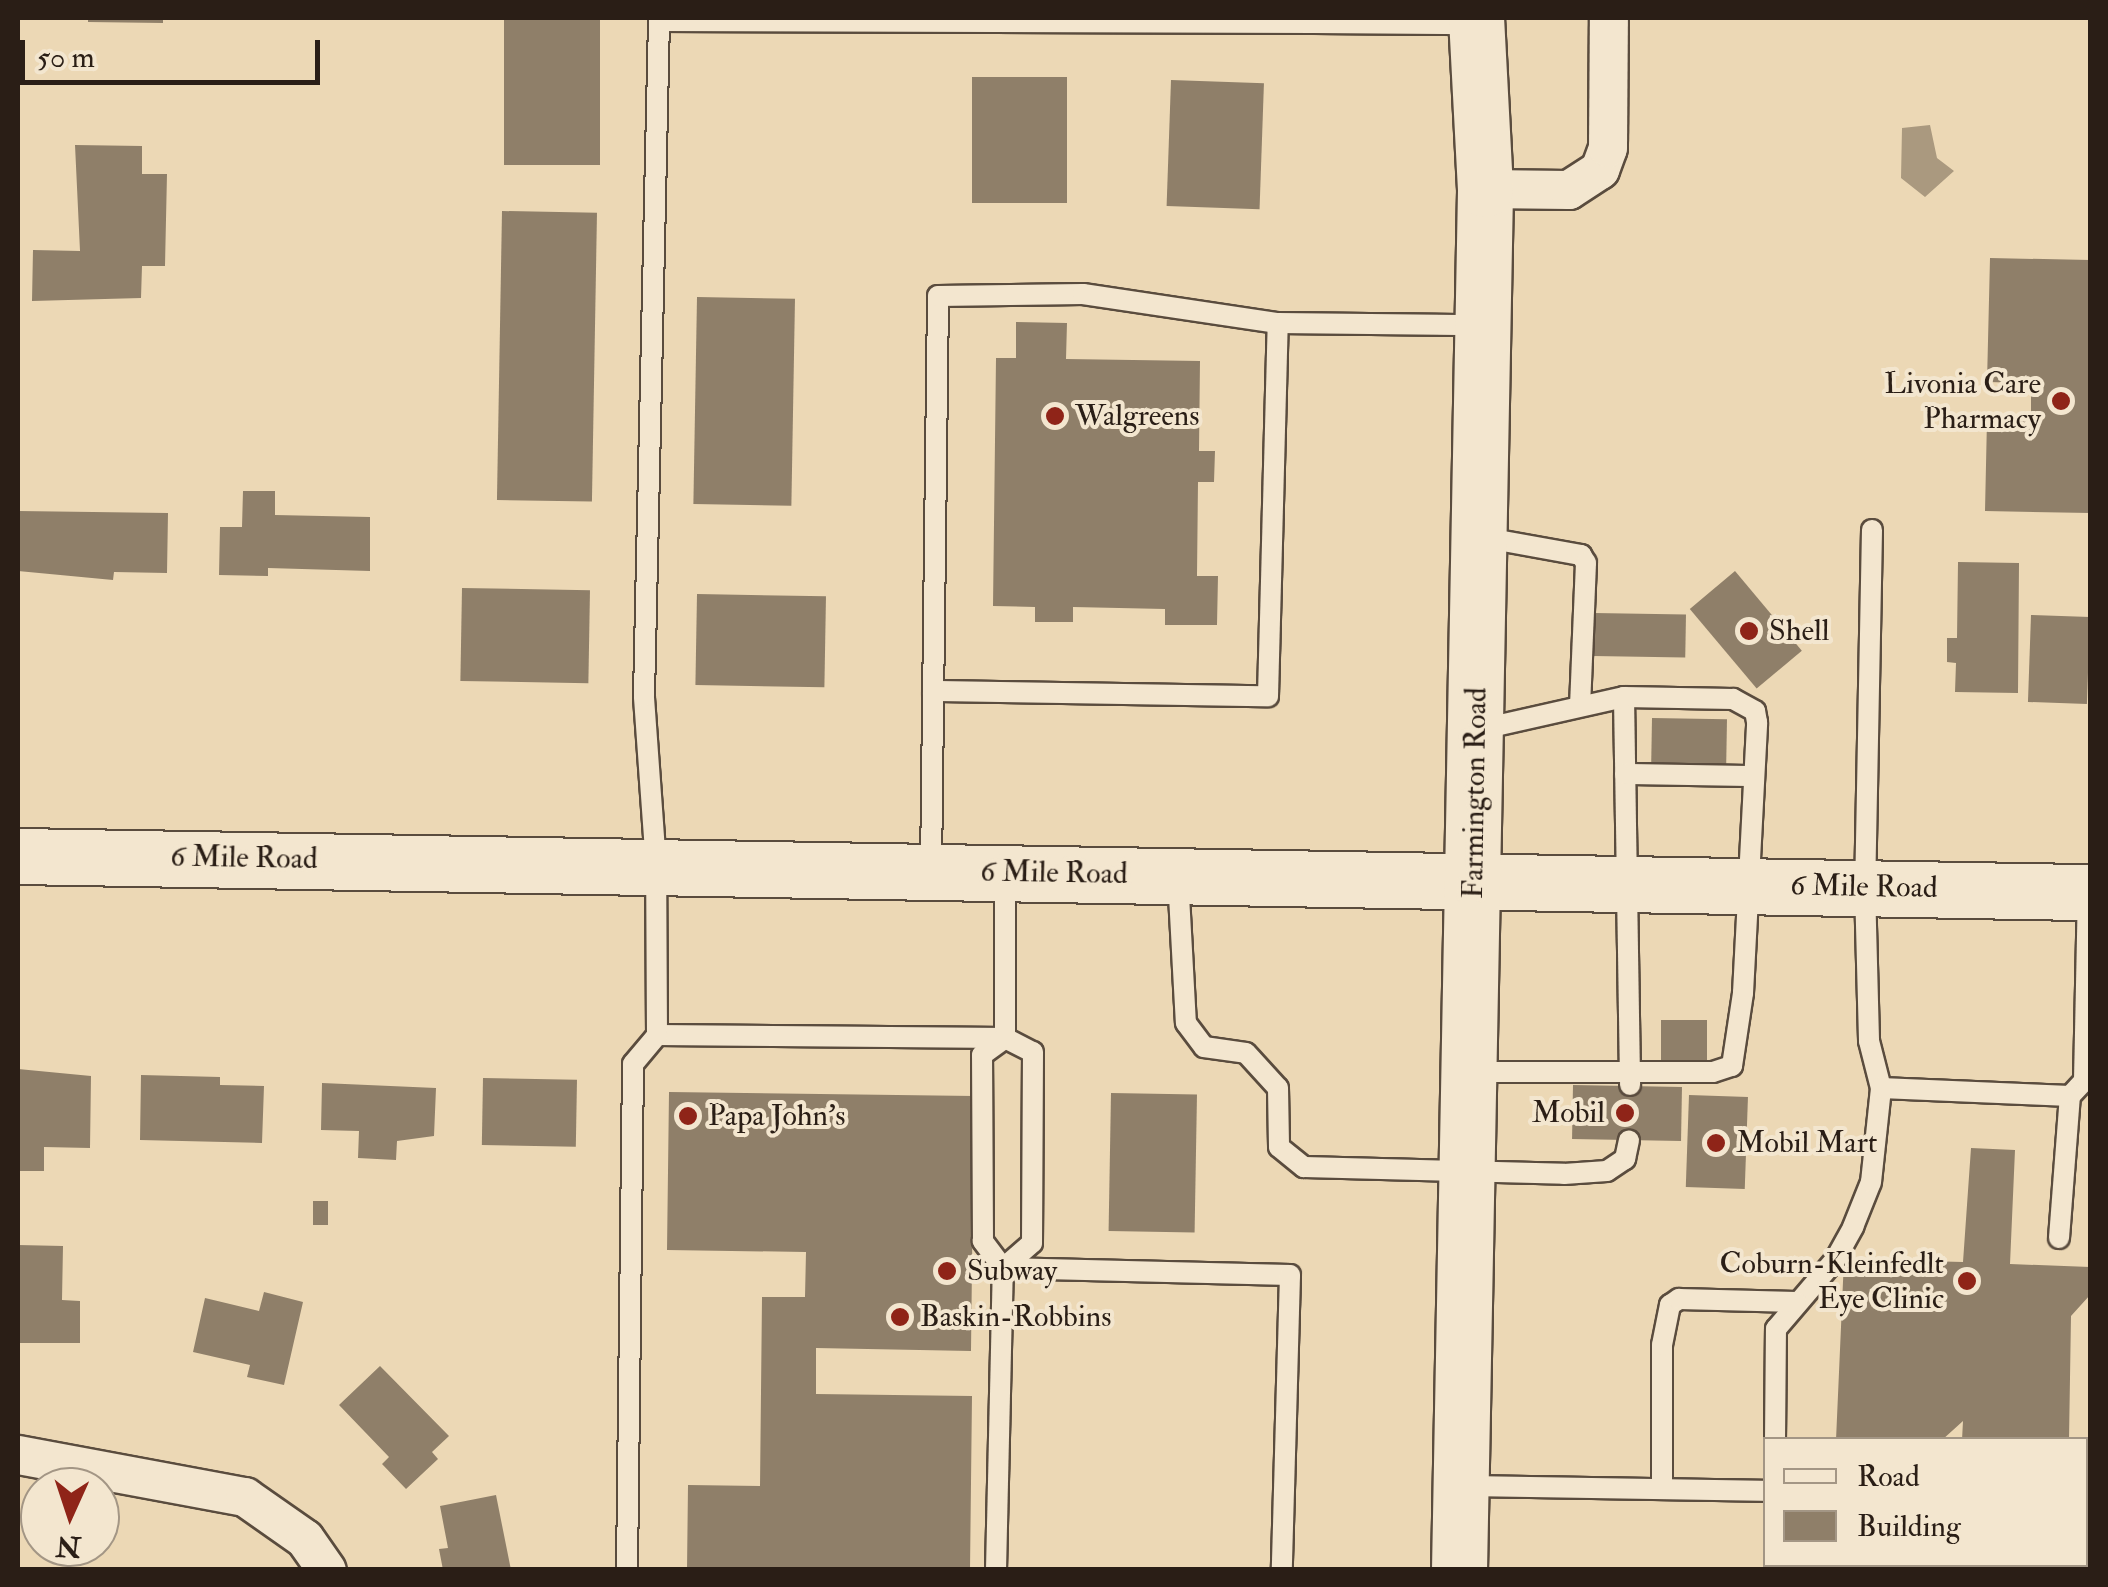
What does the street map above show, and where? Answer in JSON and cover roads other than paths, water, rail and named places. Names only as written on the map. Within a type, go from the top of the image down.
[{"type":"main road","name":"Farmington Road","points":[[1459,1570],[1485,189],[1476,21]]},
{"type":"main road","name":"6 Mile Road","points":[[18,856],[2089,892]]},
{"type":"street","points":[[1485,189],[1569,190],[1600,170],[1608,148],[1608,18]]},
{"type":"street","points":[[18,1455],[246,1496],[304,1539],[327,1570]]},
{"type":"lane","points":[[627,1570],[633,1064],[658,1035],[656,866],[644,696],[659,19],[1476,21]]},
{"type":"lane","points":[[931,870],[938,296],[1083,294],[1278,323],[1483,325]]},
{"type":"lane","points":[[933,690],[1268,696],[1278,323]]},
{"type":"lane","points":[[1774,1437],[1776,1329],[1835,1260],[1871,1182],[1881,1088],[1870,1041],[1865,888],[1872,530]]},
{"type":"lane","points":[[1480,536],[1581,555],[1586,564],[1580,706]]},
{"type":"lane","points":[[1624,698],[1631,1080]]},
{"type":"lane","points":[[1469,1072],[1631,1080],[1713,1072],[1732,1066],[1747,885],[1755,711],[1733,698],[1624,698],[1476,730]]},
{"type":"lane","points":[[1625,774],[1754,776]]},
{"type":"lane","points":[[1005,1038],[1006,872]]},
{"type":"lane","points":[[1178,875],[1186,1023],[1204,1047],[1246,1053],[1278,1088],[1279,1147],[1304,1167],[1607,1170],[1625,1159],[1629,1140]]},
{"type":"lane","points":[[2059,1238],[2070,1096],[2084,1081],[2089,892]]},
{"type":"lane","points":[[658,1035],[1005,1038],[1032,1052],[1032,1243],[1004,1268]]},
{"type":"lane","points":[[996,1570],[1004,1268],[982,1241],[982,1055],[1005,1038]]},
{"type":"lane","points":[[1881,1088],[2070,1096]]},
{"type":"lane","points":[[1004,1268],[1290,1274],[1282,1570]]},
{"type":"lane","points":[[1662,1490],[1662,1346],[1670,1304],[1679,1299],[1796,1302]]},
{"type":"lane","points":[[1461,1486],[1763,1490]]},
{"type":"place","name":"Livonia Care Pharmacy","points":[[2061,401]]},
{"type":"place","name":"Walgreens","points":[[1055,416]]},
{"type":"place","name":"Shell","points":[[1749,631]]},
{"type":"place","name":"Mobil","points":[[1625,1113]]},
{"type":"place","name":"Papa John's","points":[[688,1116]]},
{"type":"place","name":"Mobil Mart","points":[[1716,1143]]},
{"type":"place","name":"Subway","points":[[947,1271]]},
{"type":"place","name":"Coburn-Kleinfedlt Eye Clinic","points":[[1967,1281]]},
{"type":"place","name":"Baskin-Robbins","points":[[900,1317]]}]
